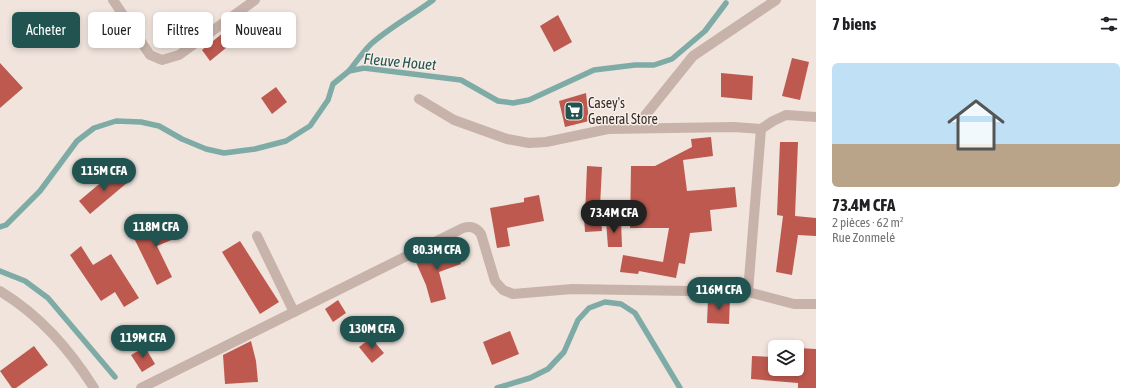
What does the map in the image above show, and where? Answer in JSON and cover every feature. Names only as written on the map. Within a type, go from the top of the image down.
[{"type":"street","points":[[113,0],[150,55],[162,60],[179,55],[255,0]]},
{"type":"street","points":[[635,128],[694,56],[776,0]]},
{"type":"street","points":[[419,99],[454,120],[507,139],[529,143],[546,142],[608,129],[734,127],[761,129],[786,115],[816,117]]},
{"type":"street","points":[[748,292],[761,129]]},
{"type":"street","points":[[141,388],[463,228],[469,227],[474,227],[481,234],[495,281],[503,290],[513,294],[572,289],[748,292],[794,304],[816,304]]},
{"type":"street","points":[[257,236],[294,312]]},
{"type":"street","points":[[0,291],[32,313],[53,332],[80,366],[94,388]]},
{"type":"building","points":[[558,15],[572,42],[554,52],[540,26]]},
{"type":"building","points":[[221,34],[221,48],[226,48],[210,61],[202,50],[204,48],[213,48],[213,41]]},
{"type":"building","points":[[792,58],[809,62],[800,100],[782,96]]},
{"type":"building","points":[[0,63],[23,88],[0,108]]},
{"type":"building","points":[[721,73],[753,76],[752,100],[721,97]]},
{"type":"building","points":[[276,87],[287,102],[272,114],[261,98]]},
{"type":"building","name":"Casey's General Store","points":[[586,93],[589,121],[565,127],[559,101]]},
{"type":"building","points":[[711,137],[713,156],[683,160],[687,191],[735,187],[737,207],[710,210],[712,231],[690,233],[685,264],[679,263],[676,278],[639,271],[638,274],[620,272],[623,255],[663,262],[669,228],[630,228],[631,166],[655,166],[692,147],[691,139]]},
{"type":"building","points":[[780,142],[798,142],[795,216],[816,218],[816,236],[798,235],[792,275],[776,272],[783,216],[777,215]]},
{"type":"building","points":[[587,166],[602,167],[600,206],[602,231],[585,232],[584,216]]},
{"type":"building","points":[[117,169],[128,182],[90,214],[79,201]]},
{"type":"building","points":[[539,195],[544,221],[507,228],[510,246],[497,248],[490,208],[524,202],[524,198]]},
{"type":"building","points":[[174,219],[181,236],[157,246],[172,277],[157,285],[132,234],[147,226],[149,230]]},
{"type":"building","points":[[621,220],[622,247],[608,247],[606,221]]},
{"type":"building","points":[[240,241],[279,302],[260,314],[222,252]]},
{"type":"building","points":[[453,245],[461,264],[439,272],[446,299],[431,303],[426,285],[415,260]]},
{"type":"building","points":[[81,246],[93,265],[111,254],[139,298],[124,307],[115,292],[101,301],[70,255]]},
{"type":"building","points":[[708,298],[730,298],[729,324],[707,323]]},
{"type":"building","points":[[338,300],[346,313],[333,322],[325,309]]},
{"type":"building","points":[[510,331],[519,354],[492,365],[483,342]]},
{"type":"building","points":[[371,338],[384,353],[372,363],[359,347]]},
{"type":"building","points":[[251,341],[256,361],[258,382],[225,384],[223,355]]},
{"type":"building","points":[[34,346],[48,365],[16,388],[12,388],[0,371]]},
{"type":"building","points":[[145,347],[155,364],[142,372],[131,355]]},
{"type":"building","points":[[804,348],[816,349],[816,388],[798,388],[798,383],[751,379],[752,356],[768,357],[768,376],[804,376]]},
{"type":"waterway","points":[[349,71],[371,44],[433,0]]},
{"type":"waterway","name":"Fleuve Houet","points":[[0,227],[6,225],[40,191],[77,141],[94,128],[116,121],[141,122],[159,126],[182,139],[206,149],[224,153],[255,149],[286,141],[310,126],[328,100],[333,84],[349,71],[364,68],[461,80],[498,101],[513,103],[529,100],[594,70],[635,65],[654,65],[672,59],[705,31],[726,3]]},
{"type":"waterway","points":[[0,271],[25,281],[48,298],[115,377]]},
{"type":"waterway","points":[[497,388],[530,378],[548,369],[564,352],[578,320],[589,308],[605,302],[621,304],[635,313],[680,388]]},
{"type":"place","name":"Casey's General Store","points":[[574,111]]}]
